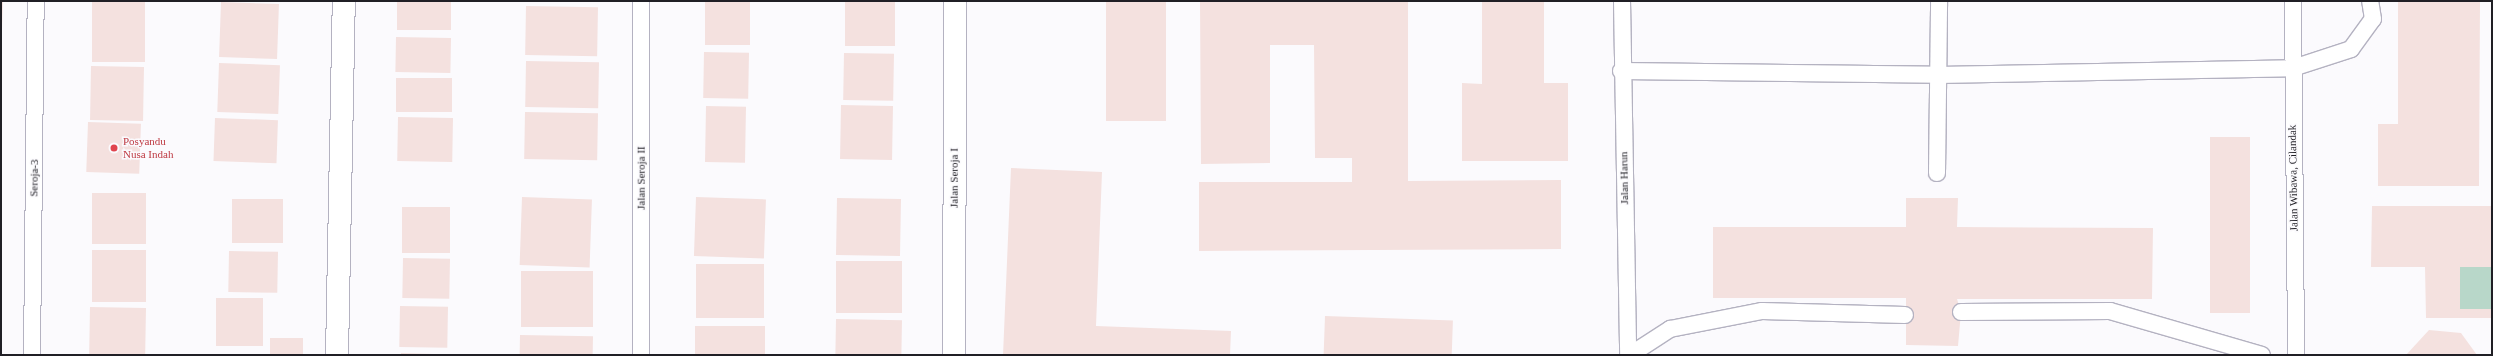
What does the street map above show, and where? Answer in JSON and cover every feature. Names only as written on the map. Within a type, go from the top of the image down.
[{"type":"street","points":[[337,355],[344,1]]},
{"type":"street","name":"Jalan Seroja I","points":[[954,355],[955,1]]},
{"type":"lane","name":"Seroja-3","points":[[32,355],[36,1]]},
{"type":"lane","name":"Jalan Seroja II","points":[[641,1],[641,355]]},
{"type":"lane","name":"Jalan Harun","points":[[1622,1],[1621,71],[1629,355]]},
{"type":"lane","points":[[1937,173],[1939,1]]},
{"type":"lane","name":"Jalan Wibawa, Cilandak","points":[[2293,1],[2296,355]]},
{"type":"lane","points":[[1621,71],[1938,75],[2293,68],[2351,49],[2373,18],[2370,1]]},
{"type":"lane","points":[[1629,355],[1670,329],[1762,311],[1905,314]]},
{"type":"lane","points":[[1961,312],[2110,311],[2262,355]]},
{"type":"green space","points":[[2460,267],[2492,267],[2492,309],[2460,309]]},
{"type":"building","points":[[1,1],[3,1],[2,29],[1,29]]},
{"type":"building","points":[[92,1],[145,1],[145,62],[92,62]]},
{"type":"building","points":[[397,1],[451,1],[451,30],[397,30]]},
{"type":"building","points":[[845,1],[895,1],[895,46],[845,46]]},
{"type":"building","points":[[1106,1],[1166,1],[1166,121],[1106,121]]},
{"type":"building","points":[[1200,1],[1408,1],[1408,181],[1561,180],[1561,249],[1199,251],[1199,182],[1352,182],[1352,158],[1315,158],[1314,45],[1270,45],[1270,163],[1201,164]]},
{"type":"building","points":[[1482,1],[1544,1],[1544,83],[1568,83],[1568,161],[1462,161],[1462,83],[1482,84]]},
{"type":"building","points":[[2398,1],[2480,1],[2479,186],[2378,186],[2378,124],[2398,124]]},
{"type":"building","points":[[221,2],[279,4],[277,59],[219,57]]},
{"type":"building","points":[[705,2],[750,2],[750,45],[705,45]]},
{"type":"building","points":[[526,6],[598,7],[597,56],[525,55]]},
{"type":"building","points":[[396,37],[451,38],[450,73],[395,72]]},
{"type":"building","points":[[704,52],[749,53],[748,99],[703,98]]},
{"type":"building","points":[[844,53],[894,54],[893,101],[843,100]]},
{"type":"building","points":[[526,61],[599,62],[598,108],[525,107]]},
{"type":"building","points":[[219,63],[280,65],[278,114],[217,112]]},
{"type":"building","points":[[91,66],[144,67],[143,121],[90,120]]},
{"type":"building","points":[[396,78],[452,78],[452,112],[396,112]]},
{"type":"building","points":[[841,105],[893,106],[892,160],[840,159]]},
{"type":"building","points":[[706,106],[746,107],[745,163],[705,162]]},
{"type":"building","points":[[525,112],[598,113],[597,160],[524,159]]},
{"type":"building","points":[[398,117],[453,118],[452,162],[397,161]]},
{"type":"building","points":[[215,118],[278,120],[276,163],[213,161]]},
{"type":"building","name":"Posyandu Nusa Indah","points":[[88,122],[141,124],[139,174],[86,172]]},
{"type":"building","points":[[2210,137],[2250,137],[2250,313],[2210,313]]},
{"type":"building","points":[[1011,168],[1102,172],[1096,326],[1231,331],[1230,355],[1003,355]]},
{"type":"building","points":[[92,193],[146,193],[146,244],[92,244]]},
{"type":"building","points":[[522,197],[592,199],[590,267],[520,265]]},
{"type":"building","points":[[696,197],[766,199],[764,258],[694,256]]},
{"type":"building","points":[[837,198],[901,199],[900,256],[836,255]]},
{"type":"building","points":[[1906,198],[1958,198],[1957,227],[2153,228],[2152,299],[1957,299],[1961,312],[1958,346],[1906,345],[1906,298],[1713,298],[1713,227],[1906,227]]},
{"type":"building","points":[[232,199],[283,199],[283,243],[232,243]]},
{"type":"building","points":[[2372,206],[2492,206],[2492,267],[2460,267],[2460,309],[2492,309],[2492,318],[2426,318],[2425,267],[2371,267]]},
{"type":"building","points":[[402,207],[450,207],[450,253],[402,253]]},
{"type":"building","points":[[92,250],[146,250],[146,302],[92,302]]},
{"type":"building","points":[[229,251],[278,252],[277,293],[228,292]]},
{"type":"building","points":[[403,258],[450,259],[449,299],[402,298]]},
{"type":"building","points":[[836,261],[902,261],[902,313],[836,313]]},
{"type":"building","points":[[696,264],[764,264],[764,318],[696,318]]},
{"type":"building","points":[[521,271],[593,271],[593,327],[521,327]]},
{"type":"building","points":[[216,298],[263,298],[263,346],[216,346]]},
{"type":"building","points":[[400,306],[448,307],[447,348],[399,347]]},
{"type":"building","points":[[90,307],[146,308],[145,355],[89,355]]},
{"type":"building","points":[[1325,316],[1453,320],[1452,355],[1324,355]]},
{"type":"building","points":[[836,319],[902,320],[901,355],[835,355]]},
{"type":"building","points":[[695,326],[765,326],[765,355],[695,355]]},
{"type":"building","points":[[2429,330],[2461,333],[2477,355],[2406,355]]},
{"type":"building","points":[[520,335],[593,336],[593,355],[520,355]]},
{"type":"building","points":[[270,338],[303,338],[303,355],[270,355]]},
{"type":"building","points":[[401,353],[434,354],[434,355],[401,355]]},
{"type":"place","name":"Posyandu Nusa Indah","points":[[114,148]]}]
